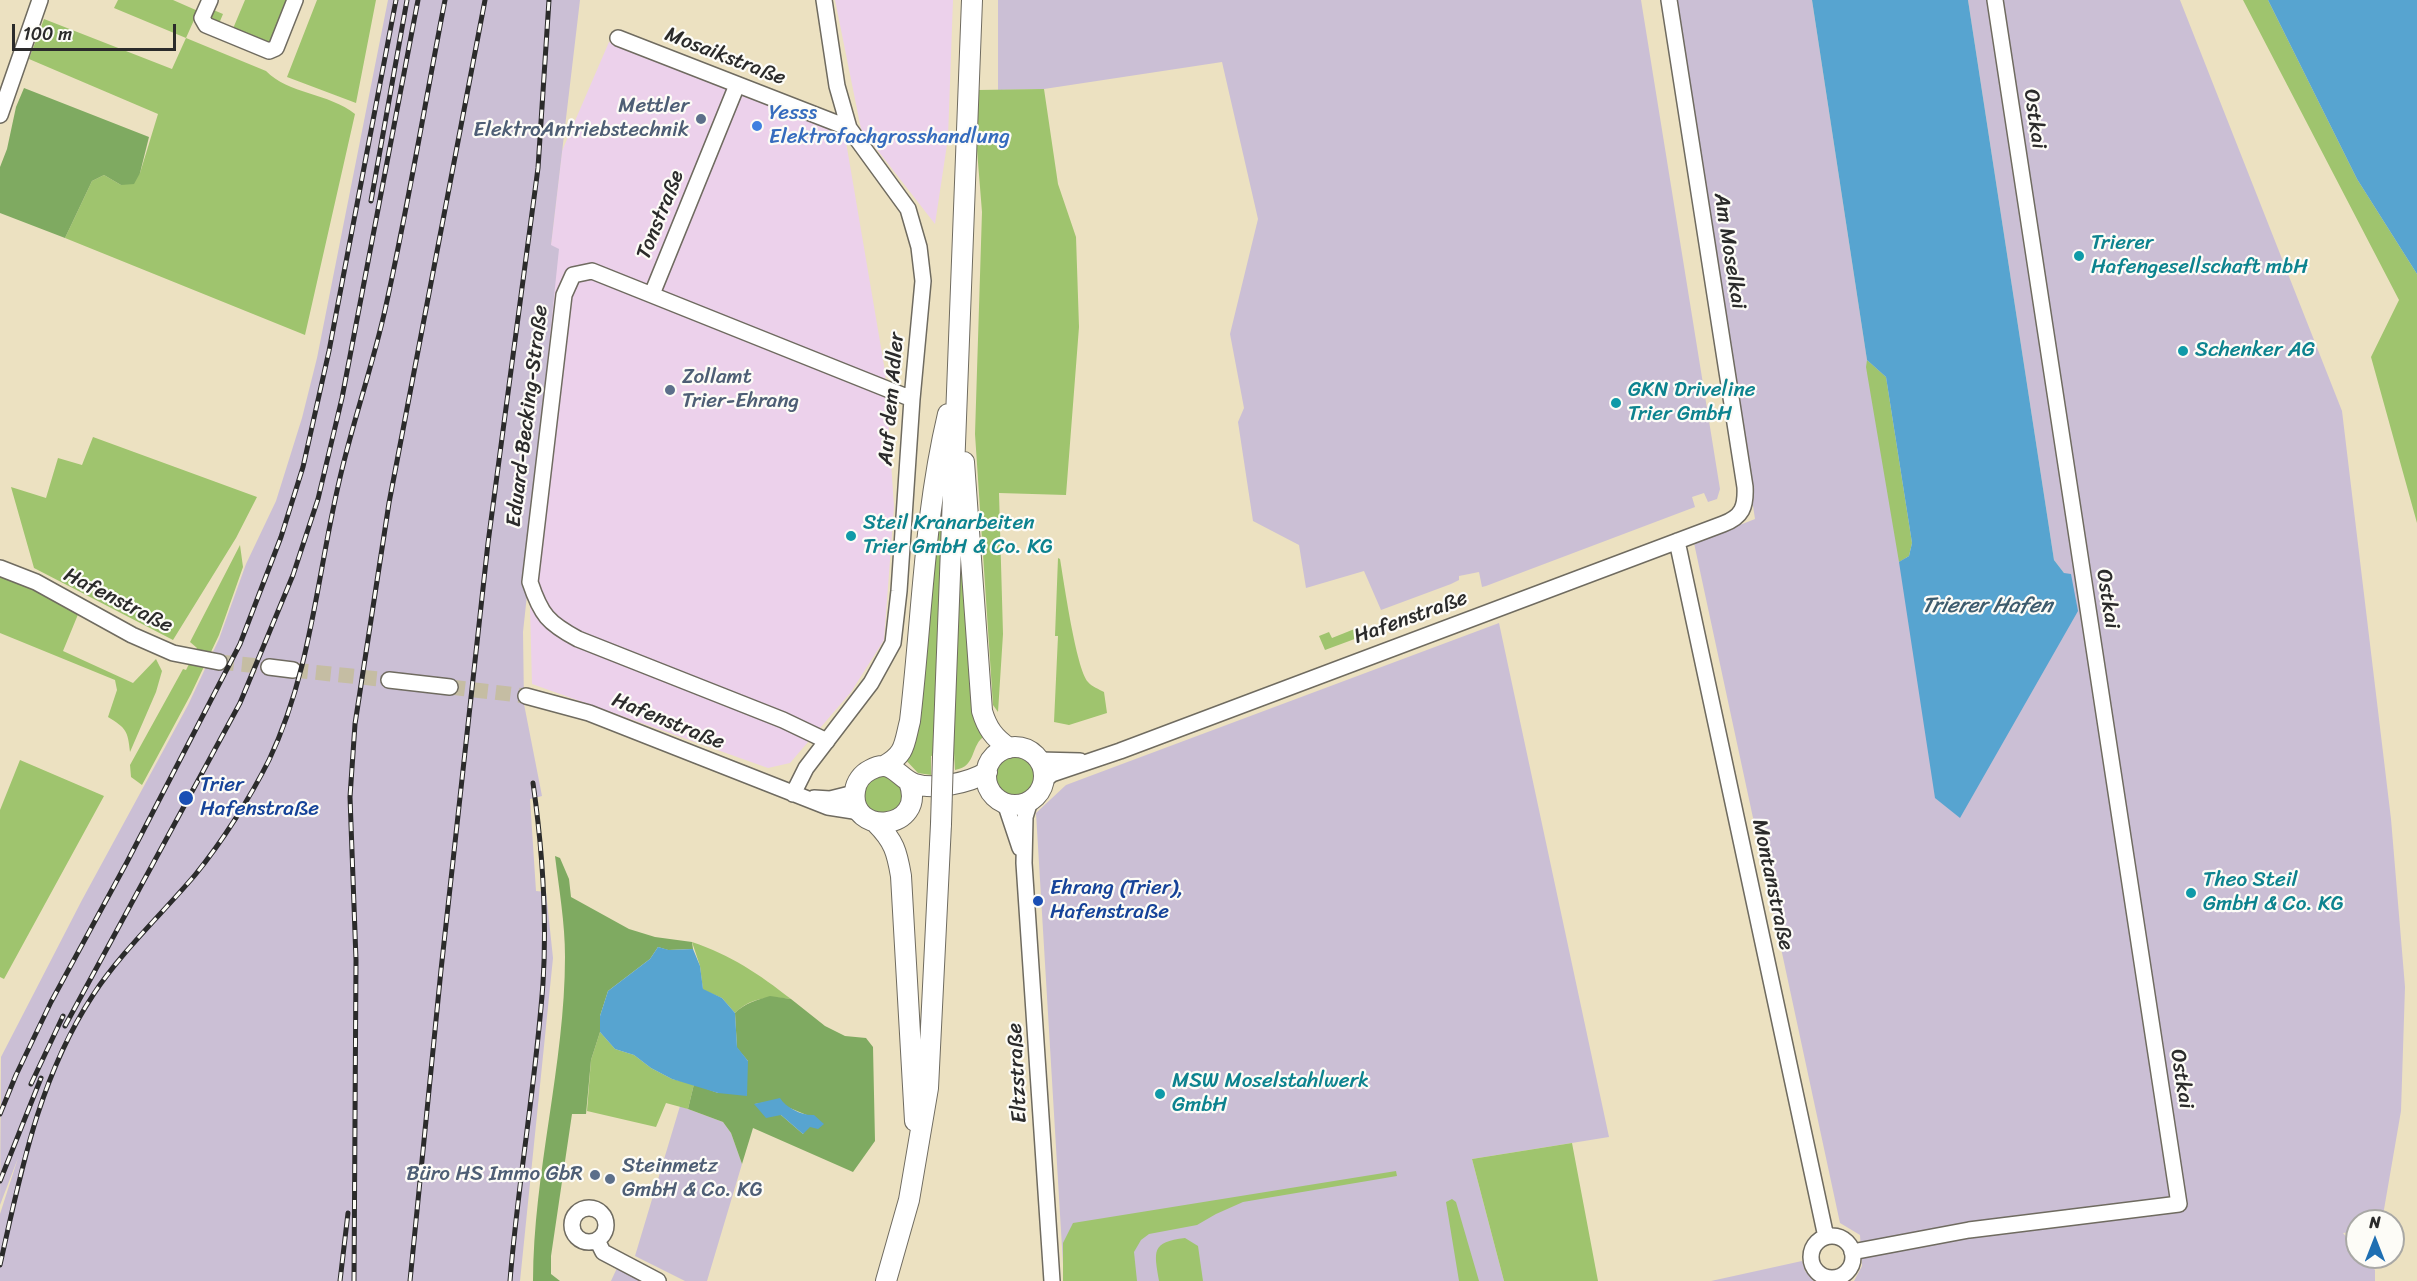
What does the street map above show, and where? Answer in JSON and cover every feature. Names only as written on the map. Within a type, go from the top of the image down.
[{"type":"main road","points":[[886,1281],[897,1246],[917,1161],[932,1045],[972,0]]},
{"type":"main road","points":[[917,1161],[902,876],[897,852],[889,836],[863,809],[857,782],[864,773],[885,766],[898,758],[902,752],[910,722],[938,454],[958,374]]},
{"type":"main road","points":[[910,805],[918,799],[973,790],[1017,805],[1030,801],[1037,795],[1044,780],[1039,760],[1026,750],[1009,748],[999,741],[987,728],[982,711],[968,490],[957,398]]},
{"type":"main road","points":[[999,799],[987,784],[987,772],[994,756],[1009,748]]},
{"type":"main road","points":[[885,766],[894,768],[909,782],[925,786],[942,785],[980,776],[987,772]]},
{"type":"main road","points":[[863,809],[886,823],[896,820],[905,814],[910,805],[912,793],[909,782]]},
{"type":"street","points":[[0,114],[40,0]]},
{"type":"street","points":[[210,0],[202,18],[206,25],[269,51],[276,48],[295,0]]},
{"type":"street","name":"Auf dem Adler","points":[[793,794],[806,768],[871,682],[893,643],[923,281],[920,248],[908,209],[849,128],[837,86],[824,0]]},
{"type":"street","name":"Am Moselkai","points":[[1669,0],[1745,487],[1744,508]]},
{"type":"street","name":"Ostkai","points":[[1852,1252],[1969,1230],[2179,1204],[1995,0]]},
{"type":"street","name":"Mosaikstraße","points":[[618,38],[849,128]]},
{"type":"street","name":"Tonstraße","points":[[652,294],[737,85]]},
{"type":"street","name":"Eduard-Becking-Straße","points":[[827,741],[783,720],[578,639],[558,628],[539,609],[530,582],[567,284],[573,274],[592,271],[912,399]]},
{"type":"street","name":"Hafenstraße","points":[[1044,780],[1089,761],[1732,521],[1744,508]]},
{"type":"street","name":"Montanstraße","points":[[1677,541],[1826,1237]]},
{"type":"street","name":"Hafenstraße","points":[[0,568],[36,582],[132,635],[173,654],[219,662]]},
{"type":"street","points":[[269,667],[293,670]]},
{"type":"street","points":[[389,680],[450,687]]},
{"type":"street","name":"Hafenstraße","points":[[526,696],[589,713],[793,794],[863,809]]},
{"type":"street","name":"Hafenstraße","points":[[1039,760],[1089,761]]},
{"type":"street","name":"Eltzstraße","points":[[999,799],[1024,863]]},
{"type":"street","name":"Eltzstraße","points":[[1030,801],[1025,817],[1024,863],[1052,1281]]},
{"type":"street","points":[[1826,1237],[1840,1238],[1846,1242],[1852,1252],[1851,1267],[1843,1275],[1829,1278],[1820,1275],[1815,1270],[1811,1256],[1814,1246],[1826,1237]]},
{"type":"street","points":[[597,1240],[603,1252],[657,1281]]},
{"type":"shaded area","points":[[388,0],[580,0],[551,245],[559,249],[527,554],[527,595],[523,632],[524,704],[542,796],[530,799],[536,891],[546,892],[553,958],[520,1281],[0,1281],[0,1214],[18,1158],[0,1205],[1,1057],[82,900],[188,705],[219,639],[246,564],[276,501],[302,418],[317,358]]},
{"type":"shaded area","points":[[835,0],[953,0],[948,138],[935,224],[861,129]]},
{"type":"shaded area","points":[[998,0],[1641,0],[1720,489],[1717,499],[1708,502],[1704,493],[1692,497],[1695,507],[1486,586],[1482,587],[1479,572],[1459,576],[1459,580],[1451,584],[1381,610],[1364,571],[1306,588],[1299,545],[1253,521],[1238,422],[1244,408],[1230,334],[1258,219],[1222,62],[1044,89],[998,90]]},
{"type":"shaded area","points":[[1677,0],[1812,0],[1867,360],[1886,377],[1905,559],[2064,573],[2054,560],[1968,0],[2180,0],[2342,411],[2391,819],[2405,987],[2401,1111],[2384,1209],[2345,1209],[2345,1233],[2343,1233],[2345,1235],[2345,1269],[2374,1269],[2375,1281],[1854,1281],[1862,1266],[1860,1235],[1840,1223],[1694,543],[1755,519]]},
{"type":"shaded area","points":[[609,42],[845,136],[885,371],[894,507],[884,640],[851,692],[790,763],[768,768],[532,684],[526,455],[562,151]]},
{"type":"shaded area","points":[[1499,623],[1609,1137],[1472,1159],[1504,1281],[1064,1281],[1036,813],[1066,785]]},
{"type":"shaded area","points":[[680,1106],[723,1122],[731,1133],[742,1164],[707,1281],[685,1281],[635,1256]]},
{"type":"shaded area","points":[[1802,1261],[1805,1271],[1814,1281],[1711,1281]]},
{"type":"shaded area","points":[[617,1268],[642,1281],[611,1281]]},
{"type":"green space","points":[[118,0],[173,0],[198,11],[186,38],[114,8]]},
{"type":"green space","points":[[245,0],[289,0],[270,46],[211,24],[207,18],[211,9],[223,14],[218,26],[232,31]]},
{"type":"green space","points":[[317,0],[376,0],[356,103],[287,77]]},
{"type":"green space","points":[[2243,0],[2268,0],[2357,179],[2417,274],[2417,523],[2371,357],[2399,300]]},
{"type":"green space","points":[[44,19],[172,69],[186,38],[266,71],[275,79],[345,107],[355,114],[305,335],[65,238],[92,181],[104,175],[121,185],[140,173],[158,114],[29,59]]},
{"type":"green space","points":[[24,88],[149,137],[140,173],[134,184],[121,185],[104,175],[92,181],[65,238],[0,213],[0,167],[7,149],[16,107]]},
{"type":"green space","points":[[1044,89],[1058,184],[1076,237],[1079,327],[1066,495],[999,493],[1003,634],[998,712],[993,705],[975,434],[982,212],[977,150],[978,90]]},
{"type":"green space","points":[[1867,360],[1886,377],[1912,543],[1909,556],[1899,562],[1866,367]]},
{"type":"green space","points":[[93,437],[257,497],[236,538],[173,640],[34,568],[11,487],[46,498],[58,458],[82,465]]},
{"type":"green space","points":[[948,461],[935,755],[931,756],[931,775],[918,773],[903,757]]},
{"type":"green space","points":[[960,483],[986,735],[977,744],[967,764],[955,770],[954,753],[952,753]]},
{"type":"green space","points":[[240,545],[243,567],[219,635],[191,694],[142,785],[131,777],[130,765],[197,648],[190,642]]},
{"type":"green space","points":[[1058,558],[1079,660],[1088,682],[1104,692],[1107,713],[1069,725],[1054,722],[1058,636],[1055,636]]},
{"type":"green space","points":[[0,574],[34,588],[79,612],[63,651],[133,683],[156,659],[162,671],[156,692],[130,752],[125,731],[108,717],[117,690],[115,680],[0,633]]},
{"type":"green space","points":[[1357,628],[1360,637],[1325,650],[1319,636],[1329,632],[1332,638]]},
{"type":"green space","points":[[1014,754],[1029,761],[1036,776],[1029,791],[1014,798],[999,791],[992,776],[999,761]]},
{"type":"green space","points":[[20,760],[104,796],[4,979],[0,977],[0,810]]},
{"type":"green space","points":[[880,774],[897,779],[905,800],[889,817],[866,809],[864,802],[863,792],[866,785]]},
{"type":"green space","points":[[555,856],[560,858],[569,879],[571,897],[629,929],[655,937],[692,942],[693,949],[668,950],[658,947],[650,959],[608,991],[600,1016],[600,1032],[591,1060],[586,1114],[572,1114],[551,1256],[551,1274],[560,1281],[533,1281],[538,1200],[564,997],[564,932]]},
{"type":"green space","points":[[692,942],[744,966],[791,999],[761,999],[735,1013],[722,998],[703,990],[700,966]]},
{"type":"green space","points":[[770,996],[791,999],[825,1026],[845,1036],[866,1038],[873,1047],[875,1141],[853,1172],[753,1128],[742,1164],[731,1133],[723,1122],[688,1109],[694,1084],[718,1093],[748,1061],[737,1048],[735,1013],[747,1004]],"holes":[[[773,1101],[809,1116],[803,1134],[781,1115],[755,1104]]]},
{"type":"green space","points":[[600,1032],[615,1049],[634,1055],[651,1068],[672,1079],[694,1084],[688,1109],[666,1103],[656,1127],[587,1111],[591,1060]]},
{"type":"green space","points":[[1572,1143],[1598,1281],[1504,1281],[1472,1159]]},
{"type":"green space","points":[[1396,1171],[1397,1176],[1243,1202],[1197,1225],[1149,1234],[1141,1240],[1134,1252],[1137,1281],[1063,1281],[1063,1243],[1073,1223]]},
{"type":"green space","points":[[1452,1199],[1456,1202],[1479,1281],[1459,1281],[1446,1202]]},
{"type":"green space","points":[[1185,1238],[1198,1246],[1203,1281],[1159,1281],[1157,1250],[1166,1242]]},
{"type":"water","name":"Trierer Hafen","points":[[1812,0],[1968,0],[2054,560],[2064,573],[2071,574],[2078,611],[1960,818],[1935,798],[1899,562],[1909,556],[1912,543],[1886,377],[1867,360]]},
{"type":"water","points":[[2268,0],[2417,0],[2417,274],[2357,179]]},
{"type":"water","points":[[658,947],[669,950],[693,949],[700,966],[703,989],[722,998],[735,1013],[737,1047],[748,1061],[747,1096],[718,1093],[672,1079],[651,1068],[634,1055],[615,1049],[600,1032],[600,1016],[608,991],[650,959]]},
{"type":"water","points":[[780,1098],[795,1111],[814,1115],[824,1124],[818,1129],[810,1127],[803,1134],[781,1115],[766,1118],[754,1104]]},
{"type":"tunnel","points":[[219,662],[269,667]]},
{"type":"tunnel","points":[[293,670],[389,680]]},
{"type":"tunnel","points":[[450,687],[526,696]]},
{"type":"railway","points":[[0,1114],[51,1002],[127,862],[240,644],[281,537],[303,467],[329,351],[396,0]]},
{"type":"railway","points":[[371,201],[407,0]]},
{"type":"railway","points":[[65,1026],[240,703],[293,575],[318,499],[342,398],[418,0]]},
{"type":"railway","points":[[0,1265],[34,1126],[45,1092],[74,1026],[116,963],[195,875],[225,834],[269,760],[295,693],[312,623],[344,460],[385,310],[445,0]]},
{"type":"railway","points":[[354,1281],[356,960],[350,797],[355,724],[389,503],[485,0]]},
{"type":"railway","points":[[410,1281],[441,970],[488,543],[538,168],[549,0]]},
{"type":"railway","points":[[510,1281],[543,983],[543,883],[533,783]]},
{"type":"railway","points":[[31,1084],[63,1016]]},
{"type":"railway","points":[[0,1181],[41,1078]]},
{"type":"railway","points":[[340,1281],[348,1213]]},
{"type":"place","name":"Mettler ElektroAntriebstechnik","points":[[701,119]]},
{"type":"place","name":"Yesss Elektrofachgrosshandlung","points":[[757,126]]},
{"type":"place","name":"Trierer Hafengesellschaft mbH","points":[[2079,256]]},
{"type":"place","name":"Schenker AG","points":[[2183,351]]},
{"type":"place","name":"Zollamt Trier-Ehrang","points":[[670,390]]},
{"type":"place","name":"GKN Driveline Trier GmbH","points":[[1616,403]]},
{"type":"place","name":"Steil Kranarbeiten Trier GmbH & Co. KG","points":[[851,536]]},
{"type":"place","name":"Trier Hafenstraße","points":[[186,798]]},
{"type":"place","name":"Theo Steil GmbH & Co. KG","points":[[2191,893]]},
{"type":"place","name":"Ehrang (Trier), Hafenstraße","points":[[1038,901]]},
{"type":"place","name":"MSW Moselstahlwerk GmbH","points":[[1160,1094]]},
{"type":"place","name":"Büro HS Immo GbR","points":[[595,1175]]},
{"type":"place","name":"Steinmetz GmbH & Co. KG","points":[[610,1179]]}]
